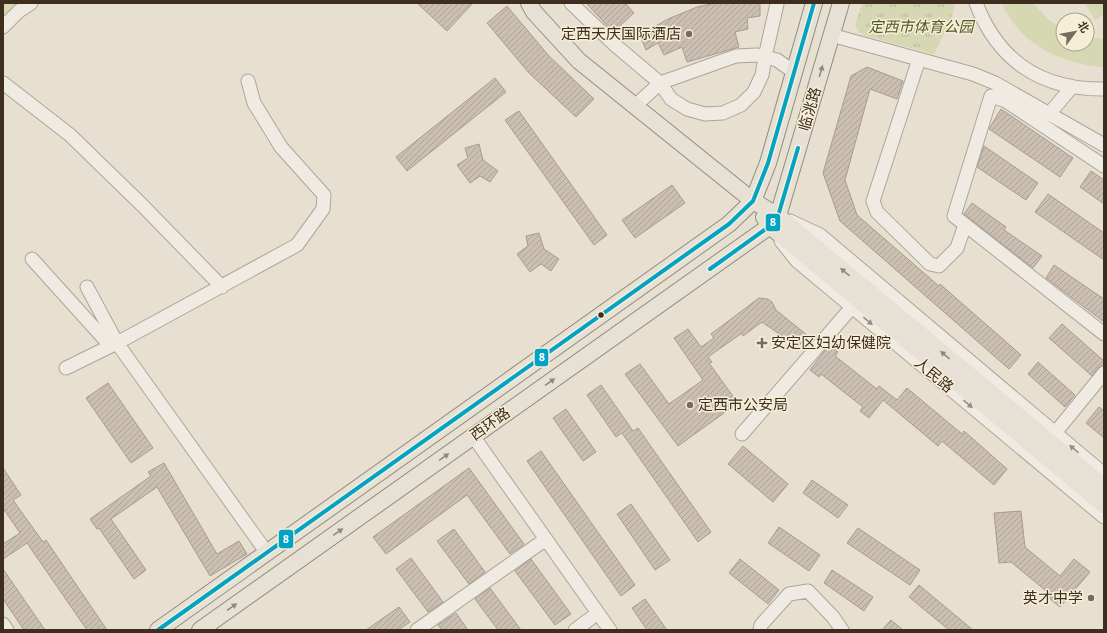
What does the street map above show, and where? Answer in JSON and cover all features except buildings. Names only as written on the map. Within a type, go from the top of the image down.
[{"type":"main road","name":"人民路","points":[[528,3],[534,12],[579,60],[753,201],[774,221],[1104,505]]},
{"type":"main road","name":"临洮路","points":[[753,201],[768,163],[814,3]]},
{"type":"main road","name":"临洮路","points":[[774,221],[841,3]]},
{"type":"main road","name":"西环路","points":[[158,630],[729,224],[753,201]]},
{"type":"main road","name":"人民路","points":[[774,221],[1104,487]]},
{"type":"main road","name":"西环路","points":[[200,630],[774,221]]},
{"type":"street","points":[[3,27],[19,11],[31,3]]},
{"type":"street","points":[[571,3],[615,45],[660,83],[671,99],[687,109],[705,114],[723,113],[740,105],[754,92],[762,76],[764,57],[777,4]]},
{"type":"street","points":[[976,3],[986,26],[1009,55],[1039,76],[1071,88],[1104,89]]},
{"type":"street","points":[[831,35],[973,74],[995,83],[1104,145]]},
{"type":"street","points":[[635,106],[660,83],[736,56],[757,55],[777,60],[794,72]]},
{"type":"street","points":[[919,59],[873,201],[877,212],[930,264],[940,266],[957,248],[965,224]]},
{"type":"street","points":[[66,368],[117,344],[297,245],[323,209],[324,195],[281,147],[254,103],[248,81]]},
{"type":"street","points":[[3,83],[70,135],[142,205],[222,287]]},
{"type":"street","points":[[1049,114],[1071,88]]},
{"type":"street","points":[[1104,166],[1006,101],[991,96],[954,216],[1104,334]]},
{"type":"street","name":"人民路","points":[[774,221],[797,261],[1104,517]]},
{"type":"street","name":"人民路","points":[[774,221],[820,235],[1104,474]]},
{"type":"street","points":[[32,258],[107,342],[117,344]]},
{"type":"street","points":[[87,287],[117,344],[267,553]]},
{"type":"street","points":[[742,434],[852,308]]},
{"type":"street","points":[[1055,433],[1104,373]]},
{"type":"street","points":[[473,436],[610,630]]},
{"type":"street","points":[[417,630],[546,538]]},
{"type":"street","points":[[760,630],[761,625],[788,594],[808,591],[833,617],[842,630]]},
{"type":"street","points":[[574,630],[598,613]]},
{"type":"street","points":[[3,624],[7,630]]},
{"type":"green space","points":[[3,3],[28,3],[3,19]]},
{"type":"green space","name":"定西市体育公园","points":[[862,3],[955,3],[951,20],[934,54],[865,36],[859,32],[855,25]]},
{"type":"green space","points":[[1002,3],[1033,3],[1049,20],[1055,24],[1055,52],[1095,52],[1095,38],[1104,39],[1104,67],[1072,62],[1044,50],[1019,30],[1010,18]]},
{"type":"green space","points":[[1085,3],[1104,3],[1104,14],[1095,20],[1095,12],[1090,12]]},
{"type":"transit line","name":"8","points":[[158,630],[729,224],[753,201],[768,163],[814,3]]},
{"type":"transit line","name":"8","points":[[710,269],[770,226],[778,216],[798,148]]},
{"type":"place","name":"定西天庆国际酒店","points":[[689,34]]},
{"type":"place","name":"安定区妇幼保健院","points":[[762,343]]},
{"type":"place","name":"定西市公安局","points":[[690,405]]},
{"type":"place","name":"英才中学","points":[[1091,598]]}]
